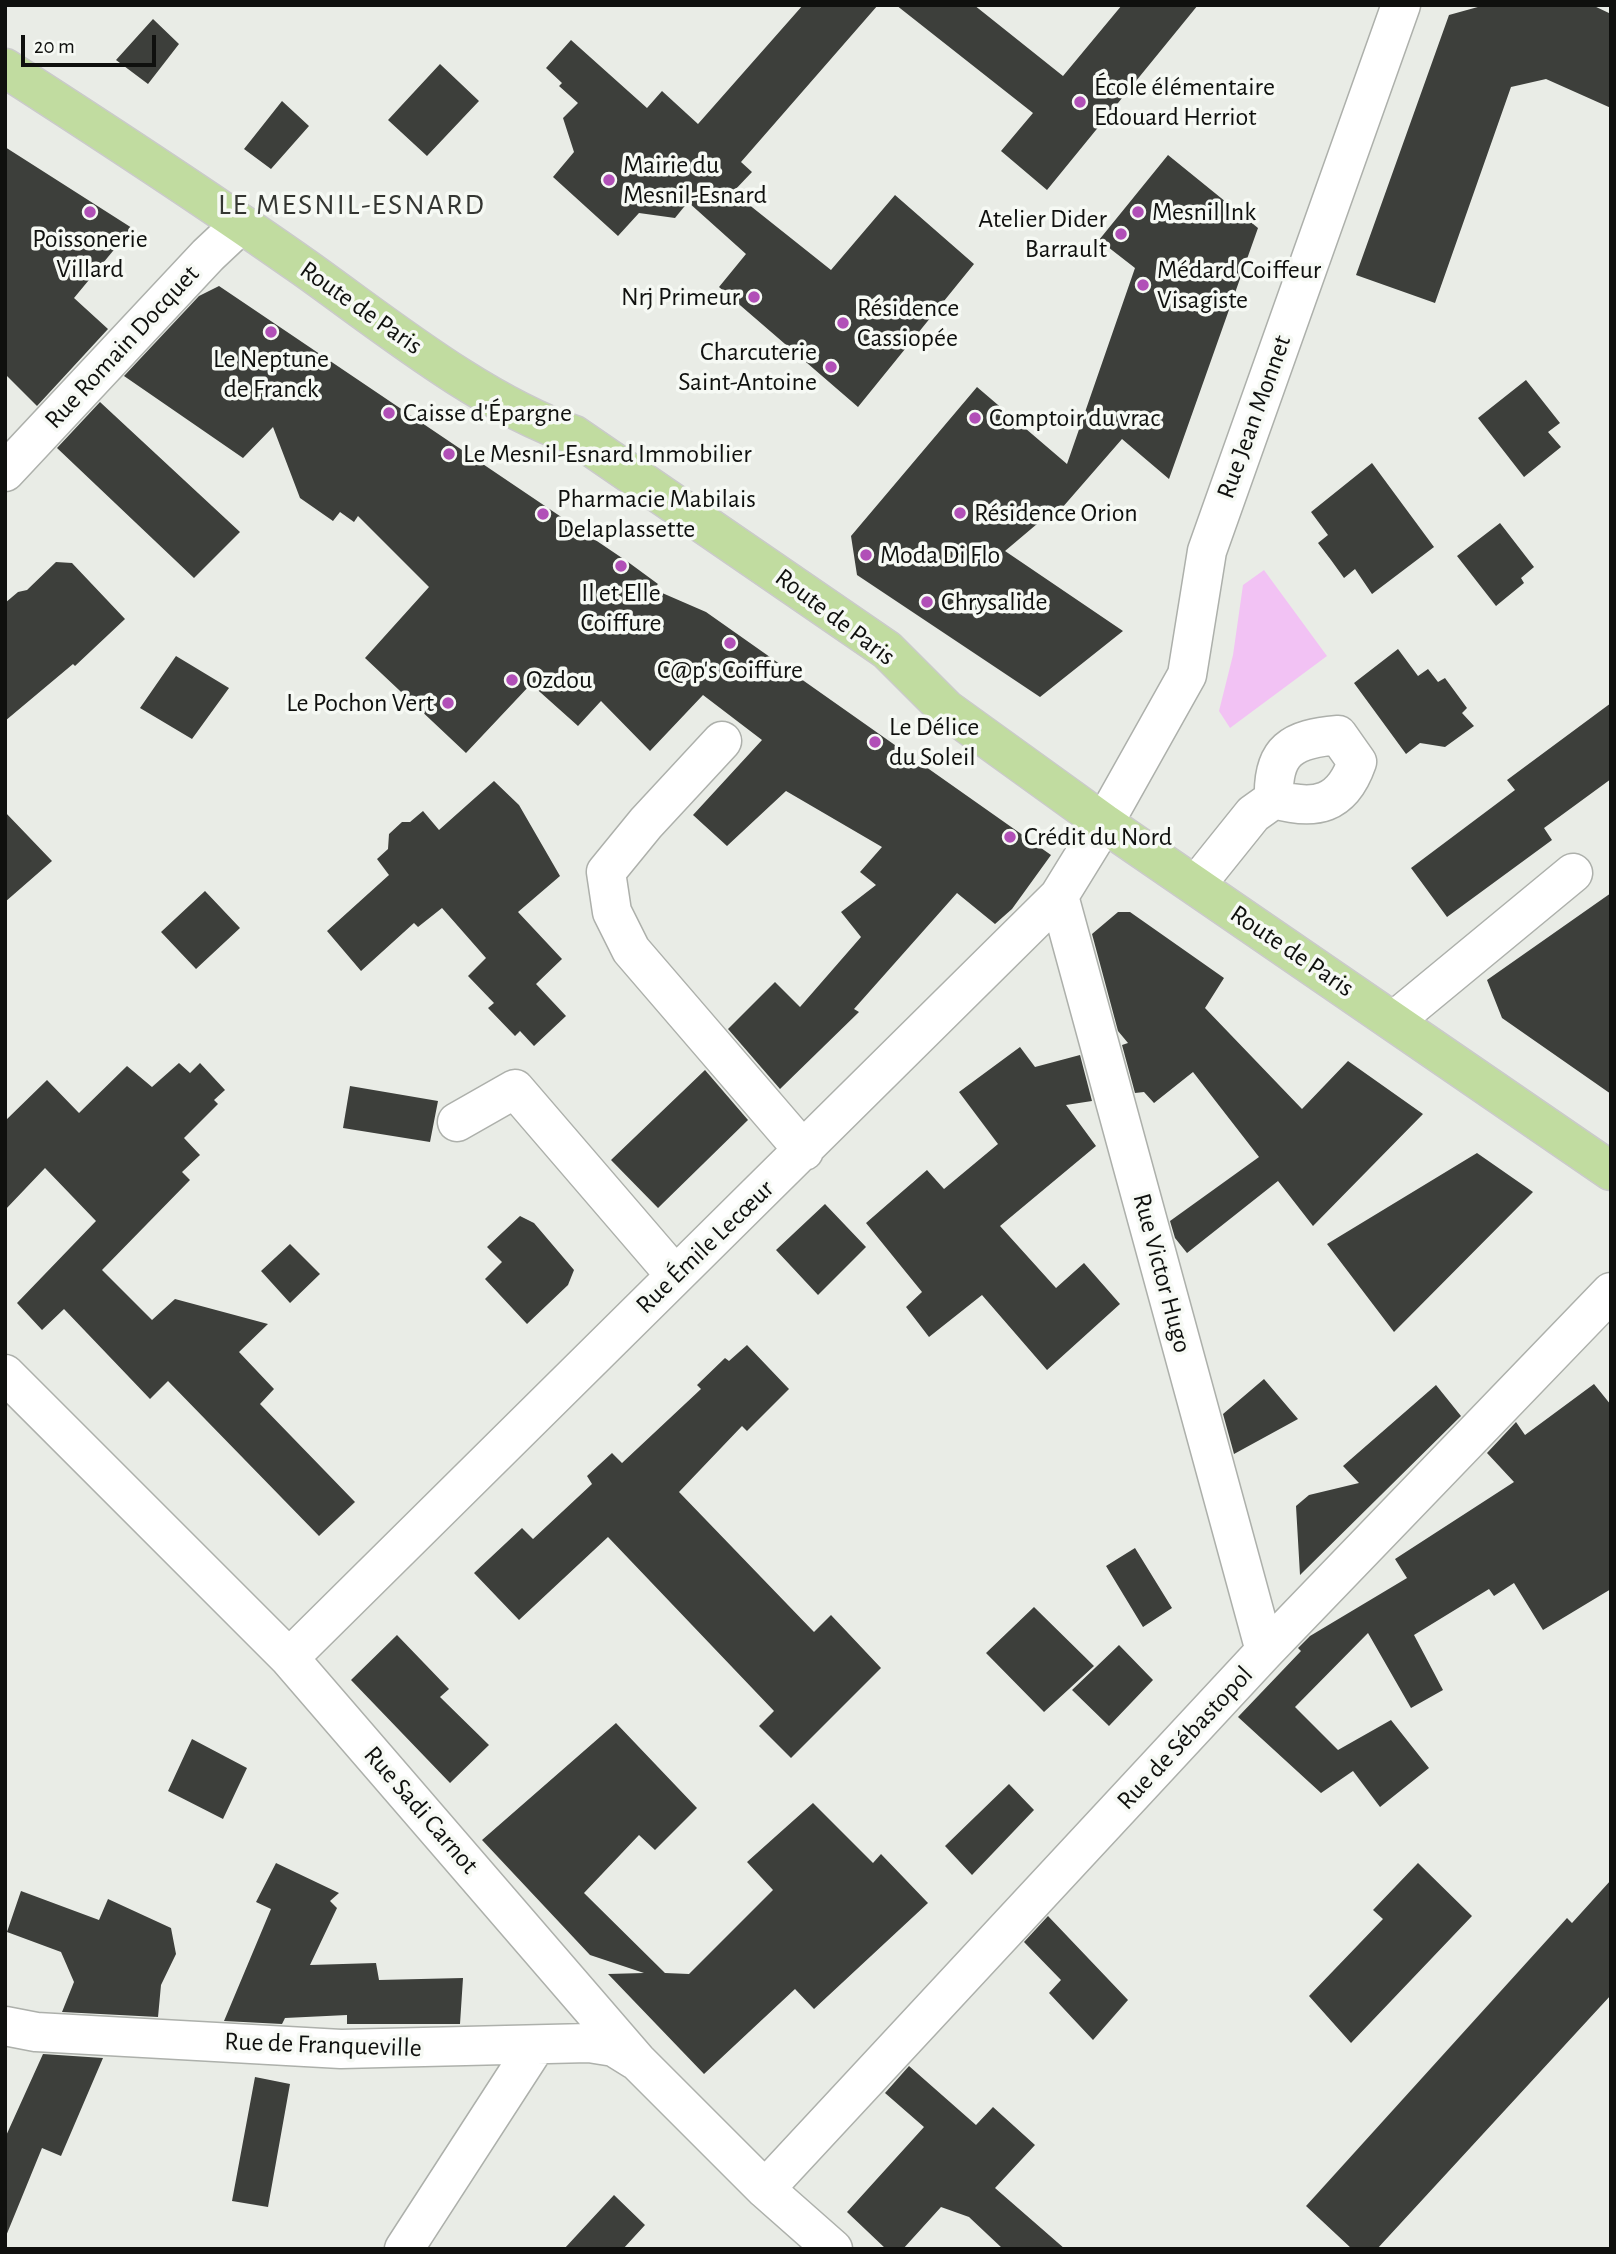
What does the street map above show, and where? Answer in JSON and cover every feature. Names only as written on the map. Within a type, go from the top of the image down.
[{"type":"main road","name":"Route de Paris","points":[[5,68],[241,223],[470,382],[547,426],[574,435],[856,628],[887,650],[946,709],[1104,823],[1395,1020],[1611,1171]]},
{"type":"street","name":"Rue Jean Monnet","points":[[1104,823],[1187,675],[1207,551],[1402,5]]},
{"type":"street","name":"Rue Romain Docquet","points":[[5,472],[241,223]]},
{"type":"street","points":[[722,741],[646,822],[606,872],[612,912],[631,950],[804,1151]]},
{"type":"street","points":[[1196,886],[1253,814],[1274,799]]},
{"type":"street","name":"Rue Émile Lecœur","points":[[289,1658],[1059,896],[1104,823]]},
{"type":"street","points":[[1395,1020],[1573,873]]},
{"type":"street","name":"Rue Victor Hugo","points":[[1059,896],[1265,1651]]},
{"type":"street","points":[[457,1122],[515,1089],[675,1275]]},
{"type":"street","name":"Rue de Sébastopol","points":[[765,2189],[1265,1651],[1611,1292]]},
{"type":"street","name":"Rue Sadi Carnot","points":[[5,1374],[289,1658],[637,2061],[765,2189],[833,2249]]},
{"type":"street","name":"Rue de Franqueville","points":[[5,2026],[36,2032],[341,2049],[607,2045],[637,2061]]},
{"type":"street","points":[[404,2249],[536,2045]]},
{"type":"shaded area","points":[[1264,570],[1327,656],[1230,728],[1219,711],[1233,655],[1243,585]]},
{"type":"building","points":[[803,5],[878,5],[741,162],[752,172],[733,192],[831,270],[895,195],[974,264],[858,407],[719,287],[746,254],[688,202],[675,218],[639,213],[618,236],[553,177],[574,152],[563,118],[578,103],[559,86],[562,83],[546,68],[571,40],[647,108],[662,91],[698,124]]},
{"type":"building","name":"École élémentaire Edouard Herriot","points":[[896,5],[974,5],[1063,76],[1122,5],[1198,5],[1047,190],[1001,151],[1033,113]]},
{"type":"building","points":[[1485,5],[1592,5],[1611,14],[1611,108],[1546,79],[1511,87],[1435,303],[1356,275],[1449,15]]},
{"type":"building","points":[[153,19],[179,44],[148,84],[116,60]]},
{"type":"building","points":[[440,64],[479,101],[427,156],[388,120]]},
{"type":"building","points":[[282,101],[309,126],[271,169],[244,149]]},
{"type":"building","points":[[5,147],[132,228],[74,298],[108,329],[37,406],[5,374]]},
{"type":"building","points":[[1168,155],[1258,228],[1169,479],[1122,439],[1048,524],[1050,513],[1005,551],[1123,631],[1040,697],[857,575],[851,536],[977,387],[1067,464],[1135,268],[1099,240]]},
{"type":"building","points":[[219,286],[628,562],[658,584],[653,589],[706,612],[1051,855],[1012,909],[995,924],[957,893],[854,1009],[859,1012],[780,1089],[728,1029],[775,982],[800,1007],[861,937],[841,912],[876,885],[860,872],[882,847],[786,791],[727,846],[693,815],[762,740],[703,695],[650,751],[601,701],[578,726],[531,684],[466,753],[365,658],[429,587],[358,516],[354,522],[340,512],[333,521],[300,498],[273,427],[243,458],[124,376],[199,296]]},
{"type":"building","points":[[1526,380],[1560,423],[1548,432],[1561,447],[1524,477],[1478,418]]},
{"type":"building","points":[[100,402],[240,532],[194,578],[57,448]]},
{"type":"building","points":[[1372,463],[1434,547],[1372,594],[1355,569],[1344,578],[1318,543],[1328,535],[1311,512]]},
{"type":"building","points":[[1500,523],[1534,567],[1521,578],[1524,583],[1496,606],[1457,556]]},
{"type":"building","points":[[56,562],[72,563],[125,619],[75,666],[73,664],[5,721],[5,603],[18,592],[27,590]]},
{"type":"building","points":[[1398,649],[1418,676],[1428,669],[1438,682],[1445,678],[1467,708],[1462,713],[1474,726],[1445,747],[1420,743],[1406,754],[1354,683]]},
{"type":"building","points":[[176,656],[229,688],[192,739],[140,708]]},
{"type":"building","points":[[1611,703],[1611,779],[1544,828],[1552,840],[1447,917],[1411,868],[1515,790],[1507,780]]},
{"type":"building","points":[[494,781],[519,805],[560,876],[518,912],[562,959],[536,984],[566,1016],[534,1046],[520,1031],[515,1036],[488,1008],[494,1003],[468,976],[486,958],[442,908],[418,927],[414,923],[361,971],[327,931],[389,875],[377,859],[388,849],[389,834],[402,822],[410,822],[423,811],[439,830]]},
{"type":"building","points":[[5,812],[52,861],[5,902]]},
{"type":"building","points":[[205,891],[240,928],[196,969],[161,932]]},
{"type":"building","points":[[1611,893],[1611,1094],[1502,1018],[1487,980]]},
{"type":"building","points":[[1118,912],[1130,912],[1224,978],[1205,1008],[1302,1109],[1348,1061],[1423,1114],[1313,1226],[1278,1181],[1187,1253],[1175,1238],[1170,1221],[1259,1157],[1193,1072],[1154,1103],[1144,1092],[1135,1093],[1122,1045],[1128,1043],[1118,1031],[1092,934]]},
{"type":"building","points":[[1020,1047],[1035,1067],[1080,1055],[1092,1101],[1066,1105],[1096,1146],[1000,1226],[1056,1288],[1084,1263],[1120,1304],[1047,1370],[982,1295],[929,1337],[906,1307],[922,1292],[866,1223],[927,1170],[944,1189],[998,1144],[959,1092]]},
{"type":"building","points":[[179,1063],[190,1073],[200,1063],[225,1090],[214,1100],[218,1104],[184,1138],[200,1155],[182,1172],[190,1180],[102,1270],[152,1320],[175,1299],[268,1324],[239,1352],[274,1389],[260,1404],[355,1502],[319,1536],[168,1381],[150,1399],[64,1309],[42,1330],[17,1303],[96,1221],[45,1168],[5,1210],[5,1121],[47,1080],[79,1113],[127,1066],[152,1087]]},
{"type":"building","points":[[705,1070],[748,1120],[658,1208],[611,1160]]},
{"type":"building","points":[[350,1086],[438,1101],[430,1142],[343,1128]]},
{"type":"building","points":[[1477,1153],[1533,1192],[1394,1332],[1327,1244]]},
{"type":"building","points":[[825,1204],[866,1247],[818,1295],[776,1250]]},
{"type":"building","points":[[520,1216],[534,1223],[574,1270],[568,1285],[527,1324],[485,1279],[502,1262],[487,1247]]},
{"type":"building","points":[[290,1244],[320,1274],[290,1303],[261,1271]]},
{"type":"building","points":[[747,1345],[789,1389],[747,1431],[742,1426],[679,1492],[814,1632],[831,1615],[881,1668],[791,1758],[759,1726],[774,1711],[608,1537],[519,1620],[474,1573],[522,1528],[533,1539],[592,1484],[587,1476],[612,1453],[622,1463],[701,1389],[697,1385],[725,1358],[729,1361]]},
{"type":"building","points":[[1264,1379],[1298,1419],[1234,1454],[1223,1414]]},
{"type":"building","points":[[1594,1384],[1611,1405],[1611,1589],[1543,1630],[1514,1583],[1494,1596],[1489,1589],[1414,1635],[1443,1690],[1411,1708],[1368,1633],[1295,1707],[1338,1750],[1391,1720],[1429,1768],[1380,1807],[1353,1771],[1321,1793],[1238,1717],[1301,1651],[1298,1648],[1310,1636],[1407,1578],[1395,1559],[1514,1482],[1487,1453],[1516,1422],[1525,1435]]},
{"type":"building","points":[[1436,1385],[1461,1416],[1300,1575],[1296,1506],[1309,1495],[1359,1483],[1343,1466]]},
{"type":"building","points":[[1135,1548],[1172,1608],[1143,1627],[1106,1566]]},
{"type":"building","points":[[1034,1607],[1094,1666],[1044,1712],[986,1653]]},
{"type":"building","points":[[397,1635],[449,1689],[440,1697],[489,1745],[450,1783],[351,1680]]},
{"type":"building","points":[[1119,1645],[1153,1680],[1109,1726],[1072,1690]]},
{"type":"building","points":[[616,1723],[697,1808],[655,1850],[639,1835],[584,1893],[665,1973],[689,1974],[773,1890],[747,1862],[813,1803],[873,1863],[881,1854],[928,1903],[814,2009],[795,1989],[704,2074],[608,1974],[644,1973],[590,1955],[482,1840]]},
{"type":"building","points":[[192,1739],[247,1768],[223,1819],[168,1791]]},
{"type":"building","points":[[1009,1784],[1034,1810],[972,1875],[945,1846]]},
{"type":"building","points":[[276,1863],[339,1893],[330,1901],[337,1908],[310,1965],[376,1963],[379,1980],[463,1978],[460,2024],[347,2024],[347,2015],[285,2018],[282,2024],[224,2021],[271,1909],[256,1902]]},
{"type":"building","points":[[1418,1863],[1472,1916],[1351,2043],[1309,1996],[1383,1919],[1373,1910]]},
{"type":"building","points":[[1611,1880],[1611,1995],[1377,2249],[1352,2249],[1306,2206],[1567,1918],[1572,1923]]},
{"type":"building","points":[[21,1891],[99,1920],[108,1899],[171,1928],[176,1954],[161,1985],[158,2017],[62,2012],[74,1982],[61,1952],[7,1932]]},
{"type":"building","points":[[1048,1916],[1128,2000],[1093,2040],[1049,1993],[1061,1980],[1024,1942]]},
{"type":"building","points":[[43,2054],[103,2058],[61,2156],[42,2148],[6,2236],[5,2138]]},
{"type":"building","points":[[909,2066],[976,2125],[993,2107],[1035,2145],[995,2188],[1065,2249],[1003,2249],[969,2217],[941,2207],[903,2249],[886,2249],[847,2212],[924,2127],[885,2093]]},
{"type":"building","points":[[255,2077],[290,2084],[268,2207],[232,2201]]},
{"type":"building","points":[[614,2195],[645,2225],[623,2249],[564,2249]]},
{"type":"place","name":"École élémentaire Edouard Herriot","points":[[1080,102]]},
{"type":"place","name":"Mairie du Mesnil-Esnard","points":[[609,180]]},
{"type":"place","name":"Poissonerie Villard","points":[[90,212]]},
{"type":"place","name":"Mesnil Ink","points":[[1138,212]]},
{"type":"place","name":"Atelier Dider Barrault","points":[[1121,234]]},
{"type":"place","name":"Médard Coiffeur Visagiste","points":[[1143,285]]},
{"type":"place","name":"Nrj Primeur","points":[[754,297]]},
{"type":"place","name":"Résidence Cassiopée","points":[[843,323]]},
{"type":"place","name":"Le Neptune de Franck","points":[[271,332]]},
{"type":"place","name":"Charcuterie Saint-Antoine","points":[[831,367]]},
{"type":"place","name":"Caisse d'Épargne","points":[[389,413]]},
{"type":"place","name":"Comptoir du vrac","points":[[975,418]]},
{"type":"place","name":"Le Mesnil-Esnard Immobilier","points":[[449,454]]},
{"type":"place","name":"Résidence Orion","points":[[960,513]]},
{"type":"place","name":"Pharmacie Mabilais Delaplassette","points":[[543,514]]},
{"type":"place","name":"Moda Di Flo","points":[[866,555]]},
{"type":"place","name":"Il et Elle Coiffure","points":[[621,566]]},
{"type":"place","name":"Chrysalide","points":[[927,602]]},
{"type":"place","name":"C@p's Coiffure","points":[[730,643]]},
{"type":"place","name":"Ozdou","points":[[512,680]]},
{"type":"place","name":"Le Pochon Vert","points":[[448,703]]},
{"type":"place","name":"Le Délice du Soleil","points":[[875,742]]},
{"type":"place","name":"Crédit du Nord","points":[[1010,837]]},
{"type":"district","name":"LE MESNIL-ESNARD","points":[[352,205]]}]
